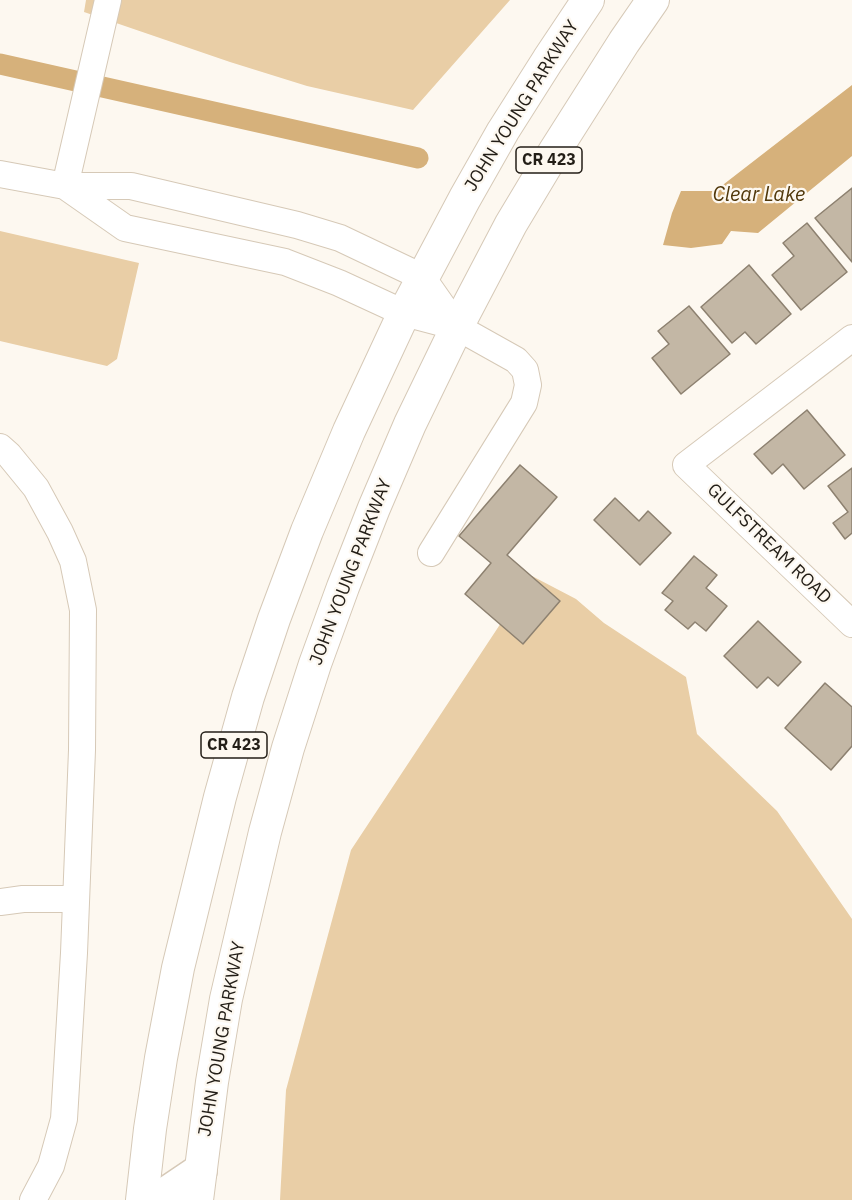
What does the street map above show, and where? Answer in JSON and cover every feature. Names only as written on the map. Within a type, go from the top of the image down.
[{"type":"highway","points":[[157,1200],[198,1186]]},
{"type":"main road","name":"JOHN YOUNG PARKWAY","points":[[142,1200],[150,1129],[178,968],[220,797],[248,697],[274,619],[307,531],[349,431],[422,278],[503,131],[588,0]]},
{"type":"main road","name":"JOHN YOUNG PARKWAY","points":[[198,1186],[226,999],[265,832],[288,748],[315,664],[366,528],[410,424],[511,224],[544,168],[653,0]]},
{"type":"street","points":[[65,186],[108,0]]},
{"type":"street","points":[[0,174],[65,186],[131,186],[297,225],[340,238],[422,278],[457,327]]},
{"type":"street","points":[[65,186],[124,228],[285,262],[339,283],[404,314],[457,327],[516,360],[525,370],[528,385],[524,403],[431,553]]},
{"type":"street","name":"GULFSTREAM ROAD","points":[[852,338],[686,465],[852,624]]},
{"type":"street","points":[[0,447],[36,488],[60,532],[73,561],[82,610],[82,750],[74,952],[64,1119],[51,1166],[33,1200]]},
{"type":"street","points":[[0,902],[23,899],[76,899]]},
{"type":"shaded area","points":[[86,0],[510,0],[413,110],[307,86],[230,62],[84,12]]},
{"type":"shaded area","points":[[0,231],[139,263],[117,359],[107,366],[0,341]]},
{"type":"shaded area","points":[[532,576],[576,599],[604,623],[686,677],[697,734],[777,811],[852,919],[852,1200],[280,1200],[286,1090],[351,850]]},
{"type":"water","name":"Clear Lake","points":[[852,85],[852,156],[758,233],[731,231],[722,244],[691,248],[663,245],[681,191],[715,191]]},
{"type":"building","points":[[852,188],[852,262],[815,218]]},
{"type":"building","points":[[807,223],[847,272],[801,310],[772,275],[794,256],[783,243]]},
{"type":"building","points":[[749,265],[791,314],[756,344],[745,332],[732,343],[701,307]]},
{"type":"building","points":[[689,306],[730,354],[681,394],[652,358],[669,344],[658,331]]},
{"type":"building","points":[[807,410],[845,455],[804,489],[783,464],[772,474],[754,454]]},
{"type":"building","points":[[520,465],[557,497],[507,555],[560,601],[523,644],[465,594],[491,563],[459,536]]},
{"type":"building","points":[[852,468],[852,533],[845,539],[833,523],[848,512],[828,486]]},
{"type":"building","points":[[615,498],[639,521],[648,511],[671,533],[640,565],[594,520]]},
{"type":"building","points":[[694,556],[717,575],[706,588],[727,606],[706,631],[695,622],[688,629],[665,610],[673,601],[662,593]]},
{"type":"building","points":[[758,621],[801,662],[778,686],[768,677],[757,688],[724,656]]},
{"type":"building","points":[[825,683],[852,707],[852,746],[831,770],[785,728]]},
{"type":"waterway","points":[[0,64],[418,158]]}]
